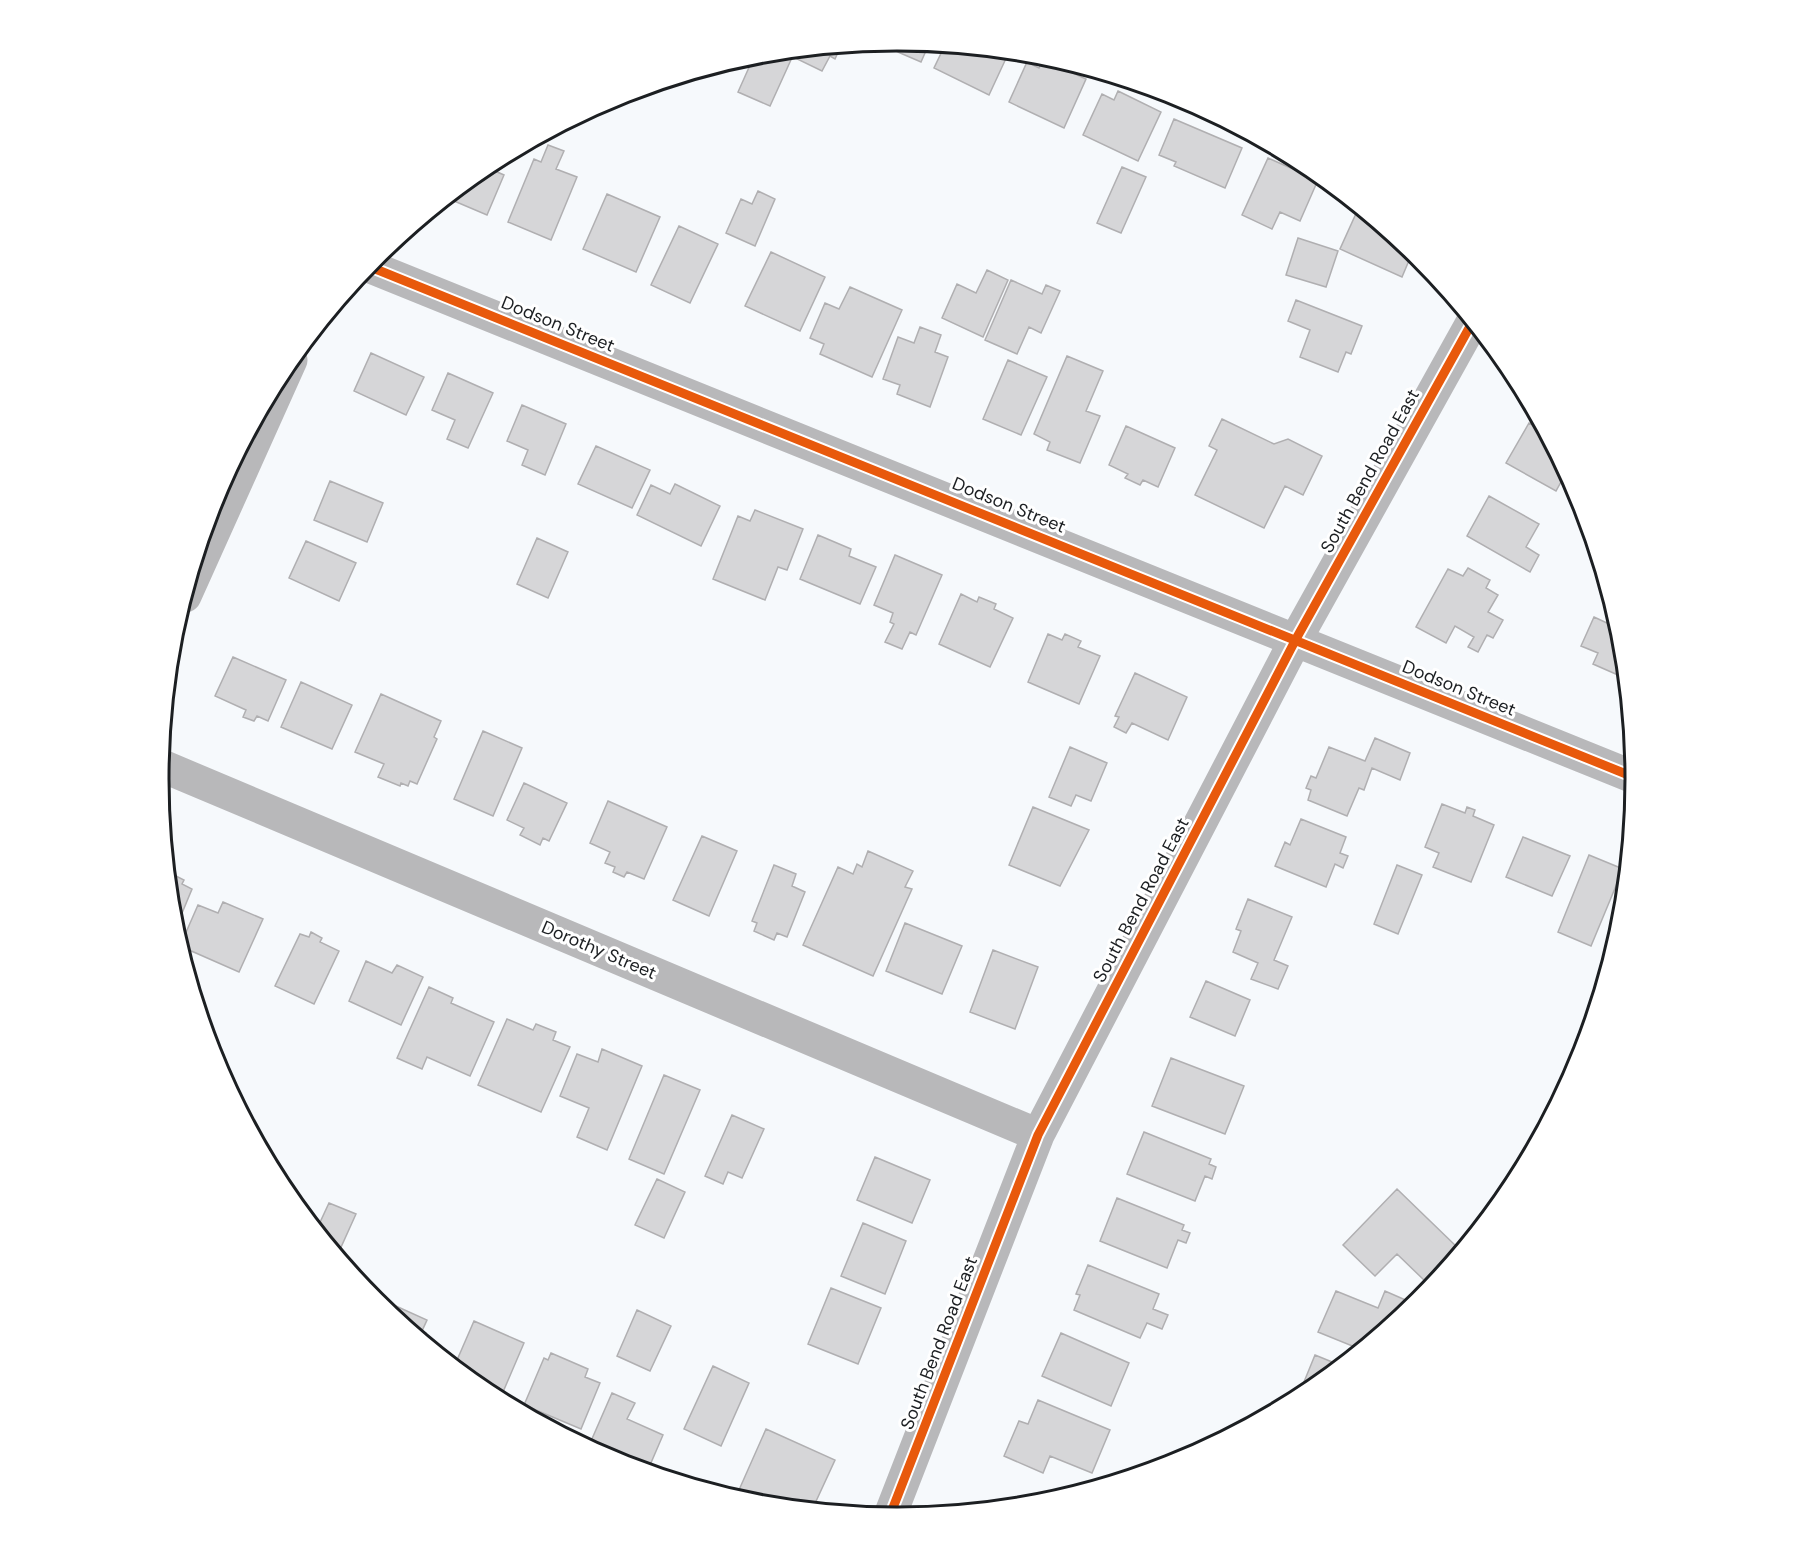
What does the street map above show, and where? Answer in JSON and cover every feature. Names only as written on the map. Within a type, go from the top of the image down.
[{"type":"street","name":"Dodson Street","points":[[377,270],[1626,774]]},
{"type":"street","name":"South Bend Road East","points":[[894,1508],[1038,1135],[1296,639],[1469,328]]},
{"type":"street","points":[[212,535],[262,425]]},
{"type":"street","name":"Dorothy Street","points":[[169,769],[1038,1135]]},
{"type":"building","points":[[896,51],[925,52],[921,62]]},
{"type":"building","points":[[941,53],[1006,59],[989,95],[934,68]]},
{"type":"building","points":[[837,54],[835,59],[830,56],[822,71],[795,58]]},
{"type":"building","points":[[791,59],[770,106],[738,92],[749,66]]},
{"type":"building","points":[[1027,63],[1039,68],[1040,65],[1073,73],[1086,79],[1064,128],[1009,102]]},
{"type":"building","points":[[1118,91],[1161,112],[1138,161],[1083,135],[1102,94],[1114,100]]},
{"type":"building","points":[[1174,119],[1242,148],[1225,188],[1174,166],[1176,162],[1159,155]]},
{"type":"building","points":[[548,145],[564,151],[556,169],[577,177],[551,240],[508,222],[534,159],[541,162]]},
{"type":"building","points":[[1268,158],[1296,170],[1316,184],[1300,221],[1280,212],[1272,229],[1242,215]]},
{"type":"building","points":[[1122,167],[1146,177],[1121,233],[1097,223]]},
{"type":"building","points":[[497,172],[504,175],[487,215],[455,201]]},
{"type":"building","points":[[758,191],[775,199],[755,246],[726,233],[741,199],[752,204]]},
{"type":"building","points":[[607,194],[660,217],[636,272],[583,249]]},
{"type":"building","points":[[1356,214],[1409,260],[1402,277],[1340,249]]},
{"type":"building","points":[[679,226],[718,244],[690,303],[651,285]]},
{"type":"building","points":[[1298,238],[1338,251],[1326,287],[1286,275]]},
{"type":"building","points":[[771,252],[825,277],[800,331],[745,306]]},
{"type":"building","points":[[987,270],[1008,280],[983,337],[942,318],[957,284],[976,293]]},
{"type":"building","points":[[1011,280],[1042,294],[1046,285],[1060,291],[1041,333],[1029,327],[1017,354],[985,340]]},
{"type":"building","points":[[850,287],[902,310],[872,377],[820,354],[824,344],[810,338],[825,303],[839,309]]},
{"type":"building","points":[[1296,300],[1362,326],[1351,354],[1346,352],[1338,372],[1300,357],[1310,330],[1288,321]]},
{"type":"building","points":[[920,327],[941,335],[935,352],[948,357],[930,407],[897,394],[900,385],[883,379],[898,337],[914,343]]},
{"type":"building","points":[[371,353],[424,377],[406,415],[354,391]]},
{"type":"building","points":[[1067,356],[1103,371],[1086,411],[1100,416],[1080,463],[1047,450],[1050,442],[1034,434]]},
{"type":"building","points":[[1008,360],[1047,377],[1021,435],[983,419]]},
{"type":"building","points":[[448,373],[493,393],[468,448],[447,439],[455,420],[432,410]]},
{"type":"building","points":[[522,405],[566,424],[545,475],[522,465],[528,450],[507,441]]},
{"type":"building","points":[[1222,419],[1274,444],[1288,439],[1322,456],[1303,495],[1285,486],[1264,528],[1195,495],[1217,450],[1209,446]]},
{"type":"building","points":[[1529,423],[1534,426],[1562,481],[1556,491],[1506,463]]},
{"type":"building","points":[[1126,426],[1175,448],[1158,487],[1143,480],[1140,485],[1125,478],[1128,474],[1109,465]]},
{"type":"building","points":[[596,446],[650,470],[632,508],[578,484]]},
{"type":"building","points":[[330,481],[383,503],[367,542],[314,520]]},
{"type":"building","points":[[675,484],[720,506],[701,546],[637,515],[651,485],[670,494]]},
{"type":"building","points":[[1489,496],[1539,524],[1526,547],[1539,555],[1530,572],[1467,536]]},
{"type":"building","points":[[755,510],[803,529],[787,570],[778,567],[765,600],[713,579],[738,516],[750,521]]},
{"type":"building","points":[[818,535],[851,549],[849,556],[876,567],[860,604],[800,579]]},
{"type":"building","points":[[537,538],[568,552],[548,598],[517,584]]},
{"type":"building","points":[[306,541],[356,563],[339,601],[289,578]]},
{"type":"building","points":[[895,555],[942,575],[916,635],[910,632],[902,649],[885,642],[894,624],[890,622],[893,613],[874,605]]},
{"type":"building","points":[[1468,568],[1490,580],[1486,588],[1498,595],[1488,612],[1503,620],[1493,638],[1487,635],[1478,652],[1468,647],[1474,637],[1455,626],[1446,643],[1416,627],[1448,569],[1463,576]]},
{"type":"building","points":[[961,594],[977,602],[979,597],[996,604],[994,609],[1013,618],[990,667],[939,644]]},
{"type":"building","points":[[1594,617],[1609,624],[1619,675],[1593,664],[1598,653],[1581,646]]},
{"type":"building","points":[[1048,634],[1062,640],[1065,634],[1081,641],[1078,647],[1100,656],[1079,704],[1028,682]]},
{"type":"building","points":[[233,657],[286,680],[268,721],[257,716],[254,721],[243,717],[246,710],[215,696]]},
{"type":"building","points":[[1135,673],[1187,697],[1168,740],[1132,723],[1126,733],[1114,727],[1119,717],[1115,716]]},
{"type":"building","points":[[301,682],[352,705],[332,749],[281,727]]},
{"type":"building","points":[[381,694],[441,721],[434,737],[437,739],[417,784],[410,781],[408,786],[401,783],[400,786],[378,777],[384,764],[355,752]]},
{"type":"building","points":[[483,731],[522,748],[493,816],[454,799]]},
{"type":"building","points":[[1375,738],[1410,753],[1400,780],[1372,768],[1364,790],[1359,788],[1347,816],[1308,800],[1311,790],[1306,788],[1311,776],[1316,778],[1329,747],[1365,761]]},
{"type":"building","points":[[1070,747],[1107,763],[1091,801],[1076,795],[1071,806],[1049,797]]},
{"type":"building","points":[[524,783],[567,803],[549,841],[543,838],[540,845],[520,835],[524,828],[507,820]]},
{"type":"building","points":[[608,801],[667,827],[644,879],[627,872],[624,877],[613,872],[615,867],[605,863],[610,852],[590,843]]},
{"type":"building","points":[[1442,804],[1465,813],[1467,807],[1475,810],[1473,816],[1494,825],[1471,882],[1433,867],[1439,853],[1425,847]]},
{"type":"building","points":[[1033,807],[1089,830],[1060,886],[1009,865]]},
{"type":"building","points":[[1301,819],[1346,837],[1340,853],[1348,856],[1343,868],[1335,864],[1326,887],[1275,866],[1285,842],[1290,845]]},
{"type":"building","points":[[702,836],[737,851],[709,916],[673,900]]},
{"type":"building","points":[[1523,837],[1570,856],[1552,896],[1506,877]]},
{"type":"building","points":[[868,851],[913,871],[905,887],[912,889],[873,976],[803,945],[838,867],[853,874],[857,864],[862,867]]},
{"type":"building","points":[[1589,855],[1621,868],[1620,877],[1591,946],[1558,932]]},
{"type":"building","points":[[774,865],[796,874],[792,886],[805,892],[787,937],[777,933],[774,940],[754,931],[757,923],[752,921]]},
{"type":"building","points":[[1397,865],[1422,875],[1398,934],[1374,924]]},
{"type":"building","points":[[175,876],[184,880],[182,884],[192,889],[182,914]]},
{"type":"building","points":[[1248,899],[1292,917],[1274,960],[1288,966],[1278,989],[1251,979],[1258,963],[1233,952],[1241,931],[1236,929]]},
{"type":"building","points":[[223,902],[263,919],[239,972],[190,950],[186,933],[198,905],[218,913]]},
{"type":"building","points":[[905,923],[962,946],[942,994],[886,971]]},
{"type":"building","points":[[311,932],[322,938],[320,942],[339,951],[314,1004],[275,986],[300,934],[309,937]]},
{"type":"building","points":[[993,950],[1038,967],[1015,1029],[970,1012]]},
{"type":"building","points":[[366,961],[392,973],[397,965],[423,977],[401,1025],[349,1001]]},
{"type":"building","points":[[1206,981],[1250,1000],[1235,1036],[1190,1017]]},
{"type":"building","points":[[429,987],[453,998],[451,1003],[494,1022],[470,1076],[427,1057],[422,1069],[397,1058]]},
{"type":"building","points":[[507,1019],[533,1030],[536,1024],[556,1032],[553,1040],[570,1047],[541,1112],[478,1085]]},
{"type":"building","points":[[602,1049],[642,1066],[607,1150],[577,1137],[589,1108],[560,1096],[577,1054],[598,1062]]},
{"type":"building","points":[[1171,1058],[1244,1086],[1225,1134],[1152,1106]]},
{"type":"building","points":[[664,1075],[700,1090],[664,1174],[629,1159]]},
{"type":"building","points":[[732,1115],[764,1129],[742,1178],[728,1172],[723,1184],[705,1176]]},
{"type":"building","points":[[1144,1132],[1211,1159],[1209,1164],[1216,1167],[1212,1179],[1205,1176],[1195,1201],[1127,1174]]},
{"type":"building","points":[[875,1157],[930,1180],[912,1223],[857,1200]]},
{"type":"building","points":[[657,1179],[685,1192],[664,1238],[635,1225]]},
{"type":"building","points":[[1397,1189],[1456,1246],[1425,1281],[1397,1254],[1375,1276],[1343,1245]]},
{"type":"building","points":[[1117,1198],[1184,1225],[1182,1230],[1190,1233],[1186,1243],[1178,1240],[1167,1268],[1100,1241]]},
{"type":"building","points":[[329,1203],[356,1214],[340,1248],[320,1223]]},
{"type":"building","points":[[863,1223],[906,1241],[885,1294],[841,1276]]},
{"type":"building","points":[[1088,1265],[1159,1294],[1153,1309],[1168,1315],[1162,1329],[1147,1323],[1140,1338],[1074,1310],[1080,1295],[1076,1294]]},
{"type":"building","points":[[831,1288],[881,1308],[858,1364],[808,1344]]},
{"type":"building","points":[[1336,1291],[1378,1308],[1385,1291],[1407,1301],[1354,1347],[1318,1332]]},
{"type":"building","points":[[392,1304],[427,1320],[422,1331],[426,1334],[417,1327]]},
{"type":"building","points":[[637,1310],[671,1326],[650,1371],[617,1356]]},
{"type":"building","points":[[474,1321],[524,1343],[503,1391],[457,1359]]},
{"type":"building","points":[[1061,1333],[1129,1363],[1111,1406],[1042,1376]]},
{"type":"building","points":[[551,1353],[588,1369],[585,1377],[600,1383],[581,1429],[524,1405],[544,1358],[548,1360]]},
{"type":"building","points":[[1315,1355],[1333,1362],[1303,1384]]},
{"type":"building","points":[[713,1366],[749,1383],[721,1446],[684,1429]]},
{"type":"building","points":[[612,1393],[635,1403],[627,1419],[663,1435],[650,1464],[591,1440]]},
{"type":"building","points":[[1038,1400],[1110,1430],[1092,1473],[1050,1456],[1043,1473],[1004,1456],[1019,1421],[1028,1424]]},
{"type":"building","points":[[766,1429],[835,1460],[815,1503],[739,1490]]},
{"type":"cycle path","points":[[377,270],[1626,774]]},
{"type":"cycle path","points":[[893,1508],[1038,1135],[1296,639],[1469,328]]}]
